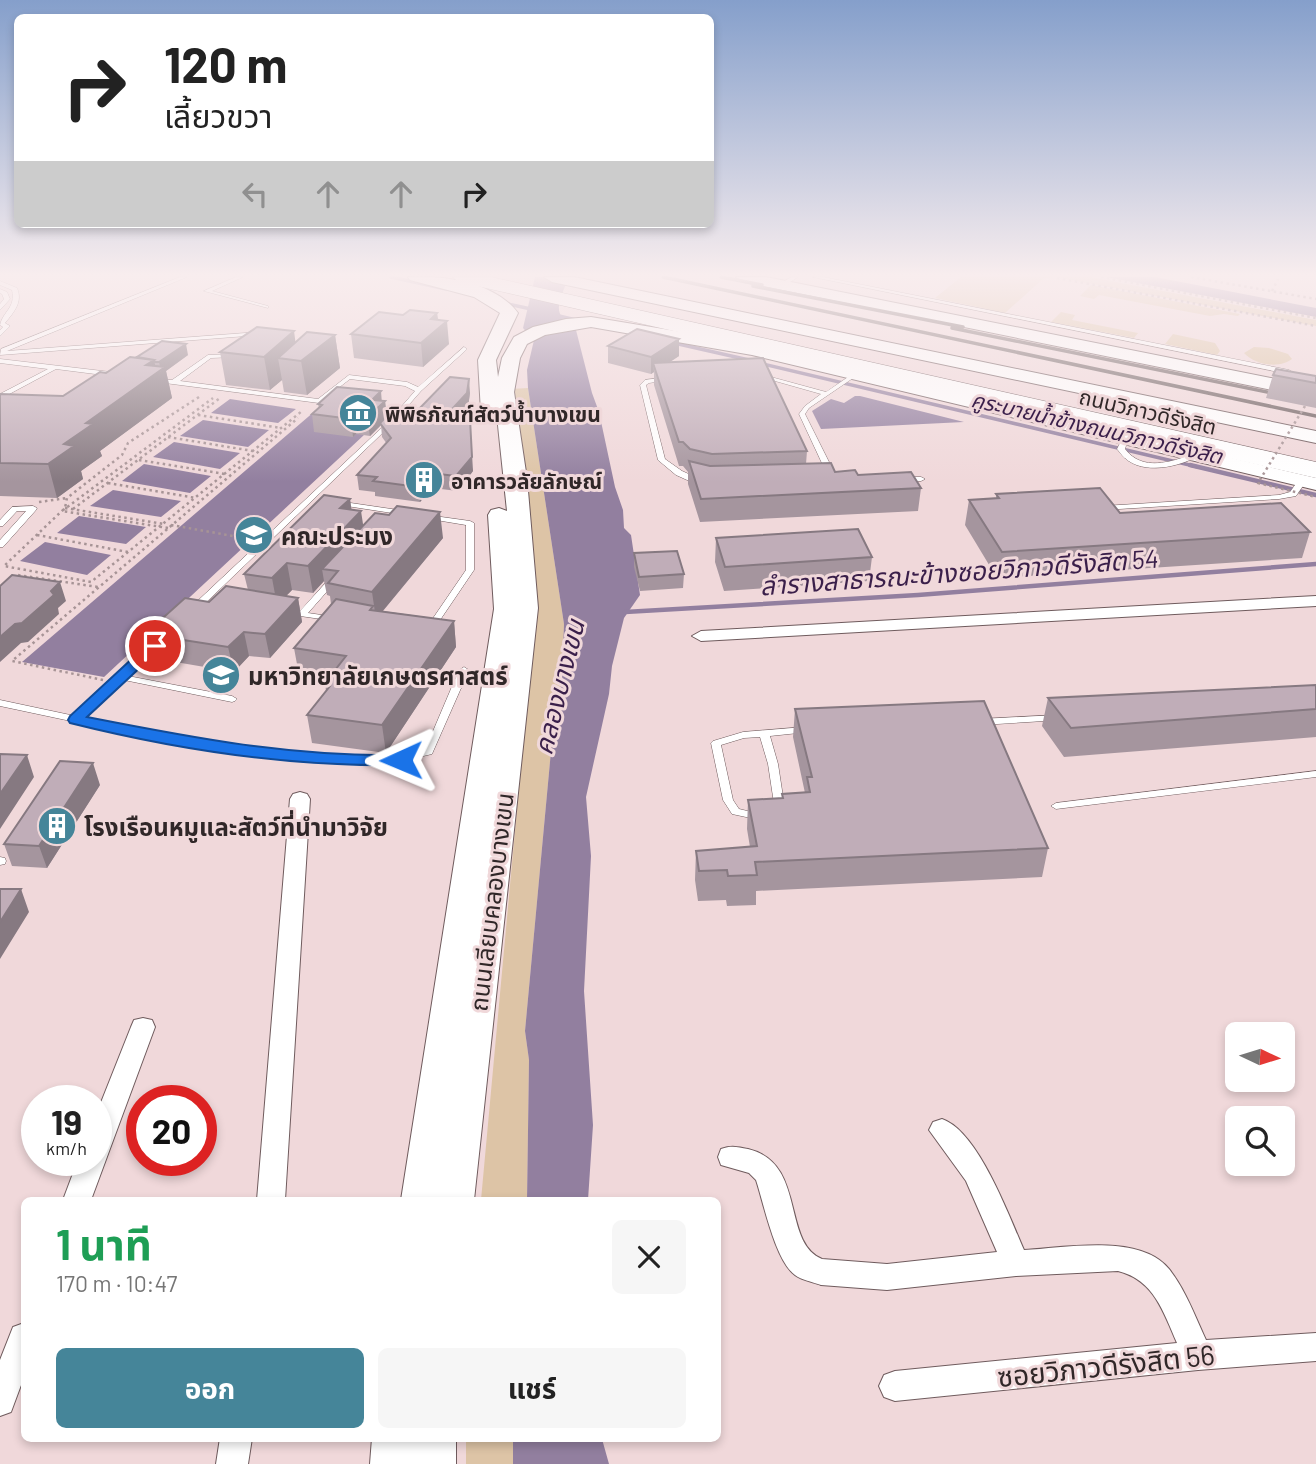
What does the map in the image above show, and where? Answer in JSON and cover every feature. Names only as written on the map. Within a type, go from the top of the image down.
[{"type":"highway","points":[[766,345],[823,366]]},
{"type":"highway","name":"ถนนวิภาวดีรังสิต","points":[[789,345],[1308,484]]},
{"type":"highway","points":[[792,345],[1316,461]]},
{"type":"highway","points":[[811,345],[1316,451]]},
{"type":"highway","name":"ถนนวิภาวดีรังสิต","points":[[812,345],[1316,451]]},
{"type":"main road","name":"ถนนเลียบคลองบางเขน","points":[[421,1197],[506,609],[487,360],[494,345]]},
{"type":"main road","name":"ถนนเลียบคลองบางเขน","points":[[454,1197],[526,608],[516,479],[504,391],[511,358],[518,345]]},
{"type":"main road","name":"ถนนเลียบคลองบางเขน","points":[[715,345],[752,350]]},
{"type":"main road","name":"ถนนวิภาวดีรังสิต","points":[[737,345],[823,366],[848,380],[1058,422],[1123,445],[1192,455]]},
{"type":"main road","name":"ถนนวิภาวดีรังสิต","points":[[873,345],[1316,437]]},
{"type":"main road","points":[[1071,345],[1310,400]]},
{"type":"main road","points":[[1089,391],[1316,443]]},
{"type":"main road","points":[[1058,422],[1308,484]]},
{"type":"main road","points":[[394,1464],[395,1442]]},
{"type":"main road","points":[[432,1464],[433,1442]]},
{"type":"street","points":[[701,636],[1316,601]]},
{"type":"street","points":[[271,1197],[300,799]]},
{"type":"street","points":[[112,1109],[144,1027]]},
{"type":"street","points":[[942,1130],[977,1174],[1016,1263]]},
{"type":"street","points":[[730,1157],[757,1163],[768,1174],[792,1247],[804,1265],[821,1272],[887,1277],[1016,1263],[1118,1258],[1142,1264],[1157,1276],[1171,1297],[1198,1355]]},
{"type":"street","points":[[78,1197],[86,1176]]},
{"type":"street","points":[[0,1401],[21,1345]]},
{"type":"street","name":"ซอยวิภาวดีรังสิต 56","points":[[895,1386],[1198,1355],[1316,1347]]},
{"type":"street","points":[[232,1464],[235,1442]]},
{"type":"lane","points":[[0,352],[16,345]]},
{"type":"lane","points":[[0,352],[94,345]]},
{"type":"lane","points":[[1154,345],[1296,374]]},
{"type":"lane","points":[[186,616],[312,499],[391,422],[419,390],[464,349]]},
{"type":"lane","points":[[174,382],[210,356],[239,356]]},
{"type":"lane","points":[[0,361],[116,375]]},
{"type":"lane","points":[[0,397],[54,367]]},
{"type":"lane","points":[[214,387],[227,377]]},
{"type":"lane","points":[[152,379],[319,401],[349,377],[407,384],[419,390]]},
{"type":"lane","points":[[683,377],[656,379],[643,385],[662,460],[687,477],[709,484]]},
{"type":"lane","points":[[776,392],[768,377],[827,394]]},
{"type":"lane","points":[[824,480],[833,479],[802,414],[807,407],[848,380]]},
{"type":"lane","points":[[274,394],[283,385]]},
{"type":"lane","points":[[1123,445],[1128,458],[1158,466],[1174,464],[1192,455]]},
{"type":"lane","points":[[895,479],[920,479]]},
{"type":"lane","points":[[1090,509],[1279,497],[1308,484]]},
{"type":"lane","points":[[312,499],[324,501]]},
{"type":"lane","points":[[336,503],[470,523],[470,570],[430,628],[416,628]]},
{"type":"lane","points":[[0,524],[15,509],[33,508]]},
{"type":"lane","points":[[0,545],[33,508]]},
{"type":"lane","points":[[386,522],[396,512]]},
{"type":"lane","points":[[302,614],[339,573]]},
{"type":"lane","points":[[205,599],[217,601]]},
{"type":"lane","points":[[278,610],[339,620]]},
{"type":"lane","points":[[76,720],[168,634]]},
{"type":"lane","points":[[0,703],[220,748],[339,761],[401,760],[429,752],[464,670]]},
{"type":"lane","points":[[118,680],[232,699]]},
{"type":"lane","points":[[963,723],[1075,717]]},
{"type":"lane","points":[[764,733],[773,764],[780,807],[779,813],[755,818],[736,812],[728,800],[716,743],[743,735],[764,733],[817,729]]},
{"type":"lane","points":[[1056,806],[1316,774]]},
{"type":"path","points":[[33,508],[41,500],[67,498],[122,455],[128,443],[214,387]]},
{"type":"path","points":[[73,509],[223,396],[217,395],[64,509],[4,566],[91,582],[167,526],[225,474],[319,401]]},
{"type":"path","points":[[1308,484],[1258,483],[1310,400]]},
{"type":"path","points":[[296,405],[308,407]]},
{"type":"path","points":[[118,680],[12,661],[308,407]]},
{"type":"path","points":[[198,415],[281,428]]},
{"type":"path","points":[[168,438],[253,452]]},
{"type":"path","points":[[139,460],[225,474]]},
{"type":"path","points":[[108,483],[196,498]]},
{"type":"path","points":[[64,509],[67,498]]},
{"type":"path","points":[[64,509],[167,526]]},
{"type":"path","points":[[64,509],[247,539]]},
{"type":"path","points":[[37,535],[129,552]]},
{"type":"path","points":[[18,575],[98,587]]},
{"type":"shaded area","points":[[533,345],[580,345],[623,510],[624,528],[631,535],[640,595],[624,618],[586,797],[591,856],[584,991],[593,1125],[588,1197],[527,1197],[529,1060],[525,1031],[551,751],[562,677],[564,624],[527,370]]},
{"type":"shaded area","points":[[1171,345],[1216,345],[1220,351],[1217,355]]},
{"type":"shaded area","points":[[1254,347],[1288,354],[1292,359],[1274,365],[1254,360],[1244,353]]},
{"type":"shaded area","points":[[528,388],[564,624],[562,677],[551,751],[525,1031],[529,1060],[527,1197],[481,1197],[529,679],[510,389]]},
{"type":"shaded area","points":[[855,396],[964,422],[821,429],[812,411],[831,399],[844,403]]},
{"type":"shaded area","points":[[230,399],[296,409],[278,423],[211,413]]},
{"type":"shaded area","points":[[329,399],[393,408],[104,677],[22,662]]},
{"type":"shaded area","points":[[203,420],[269,430],[248,447],[180,436]]},
{"type":"shaded area","points":[[174,442],[240,453],[220,469],[153,457]]},
{"type":"shaded area","points":[[144,464],[211,476],[190,493],[122,481]]},
{"type":"shaded area","points":[[113,490],[181,501],[161,517],[90,506]]},
{"type":"shaded area","points":[[79,516],[146,527],[126,544],[57,533]]},
{"type":"shaded area","points":[[45,542],[111,555],[87,575],[20,561]]},
{"type":"shaded area","points":[[466,1442],[513,1442],[513,1464],[466,1464]]},
{"type":"shaded area","points":[[513,1442],[603,1442],[609,1464],[513,1464]]},
{"type":"building","points":[[155,345],[184,345],[159,362],[137,357]]},
{"type":"building","points":[[230,345],[277,345],[264,357],[220,352]]},
{"type":"building","points":[[292,345],[322,345],[301,361],[278,358]]},
{"type":"building","points":[[609,345],[669,345],[651,357]]},
{"type":"building","points":[[130,357],[154,360],[146,365],[165,367],[86,423],[93,424],[64,444],[74,446],[48,464],[0,463],[0,394],[63,396],[100,372],[106,373]]},
{"type":"building","points":[[763,358],[807,451],[712,454],[690,449],[683,442],[679,442],[653,363]]},
{"type":"building","points":[[1276,369],[1316,376],[1316,383],[1273,375]]},
{"type":"building","points":[[450,377],[469,379],[467,393],[442,420],[470,419],[472,457],[456,476],[430,473],[418,487],[373,481],[377,477],[357,475],[391,438],[380,423],[397,406],[419,409]]},
{"type":"building","points":[[337,387],[381,391],[372,400],[385,401],[367,418],[354,416],[351,419],[312,414],[322,405],[318,404]]},
{"type":"building","points":[[689,461],[710,466],[831,463],[835,472],[855,470],[858,475],[911,472],[921,488],[701,499]]},
{"type":"building","points":[[1100,488],[1120,513],[1281,503],[1310,532],[1002,552],[969,500],[999,498],[996,494]]},
{"type":"building","points":[[324,495],[350,499],[340,508],[361,511],[308,566],[287,563],[272,578],[244,574]]},
{"type":"building","points":[[397,506],[440,512],[372,592],[328,583],[338,571],[322,569],[375,513],[389,515]]},
{"type":"building","points":[[858,529],[872,557],[725,567],[716,538]]},
{"type":"building","points":[[677,551],[684,574],[639,577],[634,553]]},
{"type":"building","points":[[12,575],[60,582],[51,591],[54,595],[22,623],[15,624],[0,637],[0,586]]},
{"type":"building","points":[[226,586],[298,598],[265,634],[244,632],[228,647],[145,634],[185,598],[209,602]]},
{"type":"building","points":[[336,599],[373,606],[370,610],[454,621],[382,725],[307,715],[330,686],[325,683],[346,656],[294,648]]},
{"type":"building","points":[[1316,685],[1316,709],[1071,728],[1048,698]]},
{"type":"building","points":[[984,701],[1048,848],[755,862],[757,875],[728,876],[727,870],[699,871],[696,851],[757,846],[748,800],[783,798],[782,794],[810,792],[807,777],[812,777],[795,709]]},
{"type":"building","points":[[0,754],[27,755],[0,794]]},
{"type":"building","points":[[60,761],[93,763],[39,846],[4,844]]},
{"type":"building","points":[[0,889],[21,889],[0,922]]},
{"type":"waterway","name":"คูระบายน้ำข้างถนนวิภาวดีรังสิต","points":[[684,345],[749,360]]},
{"type":"waterway","name":"คูระบายน้ำข้างถนนวิภาวดีรังสิต","points":[[759,363],[1198,467]]},
{"type":"waterway","name":"คูระบายน้ำข้างถนนวิภาวดีรังสิต","points":[[1190,465],[1316,495]]},
{"type":"waterway","name":"ลำรางสาธารณะข้างซอยวิภาวดีรังสิต 54","points":[[625,612],[918,595],[1316,564]]},
{"type":"railway","points":[[984,345],[1316,416]]},
{"type":"railway","points":[[1037,345],[1316,402]]},
{"type":"place","name":"พิพิธภัณฑ์สัตว์น้ำบางเขน","points":[[358,413]]},
{"type":"place","name":"อาคารวลัยลักษณ์","points":[[424,480]]},
{"type":"place","name":"คณะประมง","points":[[254,535]]},
{"type":"place","name":"มหาวิทยาลัยเกษตรศาสตร์","points":[[221,675]]},
{"type":"place","name":"โรงเรือนหมูและสัตว์ที่นำมาวิจัย","points":[[57,826]]},
{"type":"route","points":[[155,646],[76,720],[220,748],[339,761],[401,760]]},
{"type":"water label","name":"คลองบางเขน","points":[[558,687]]}]
